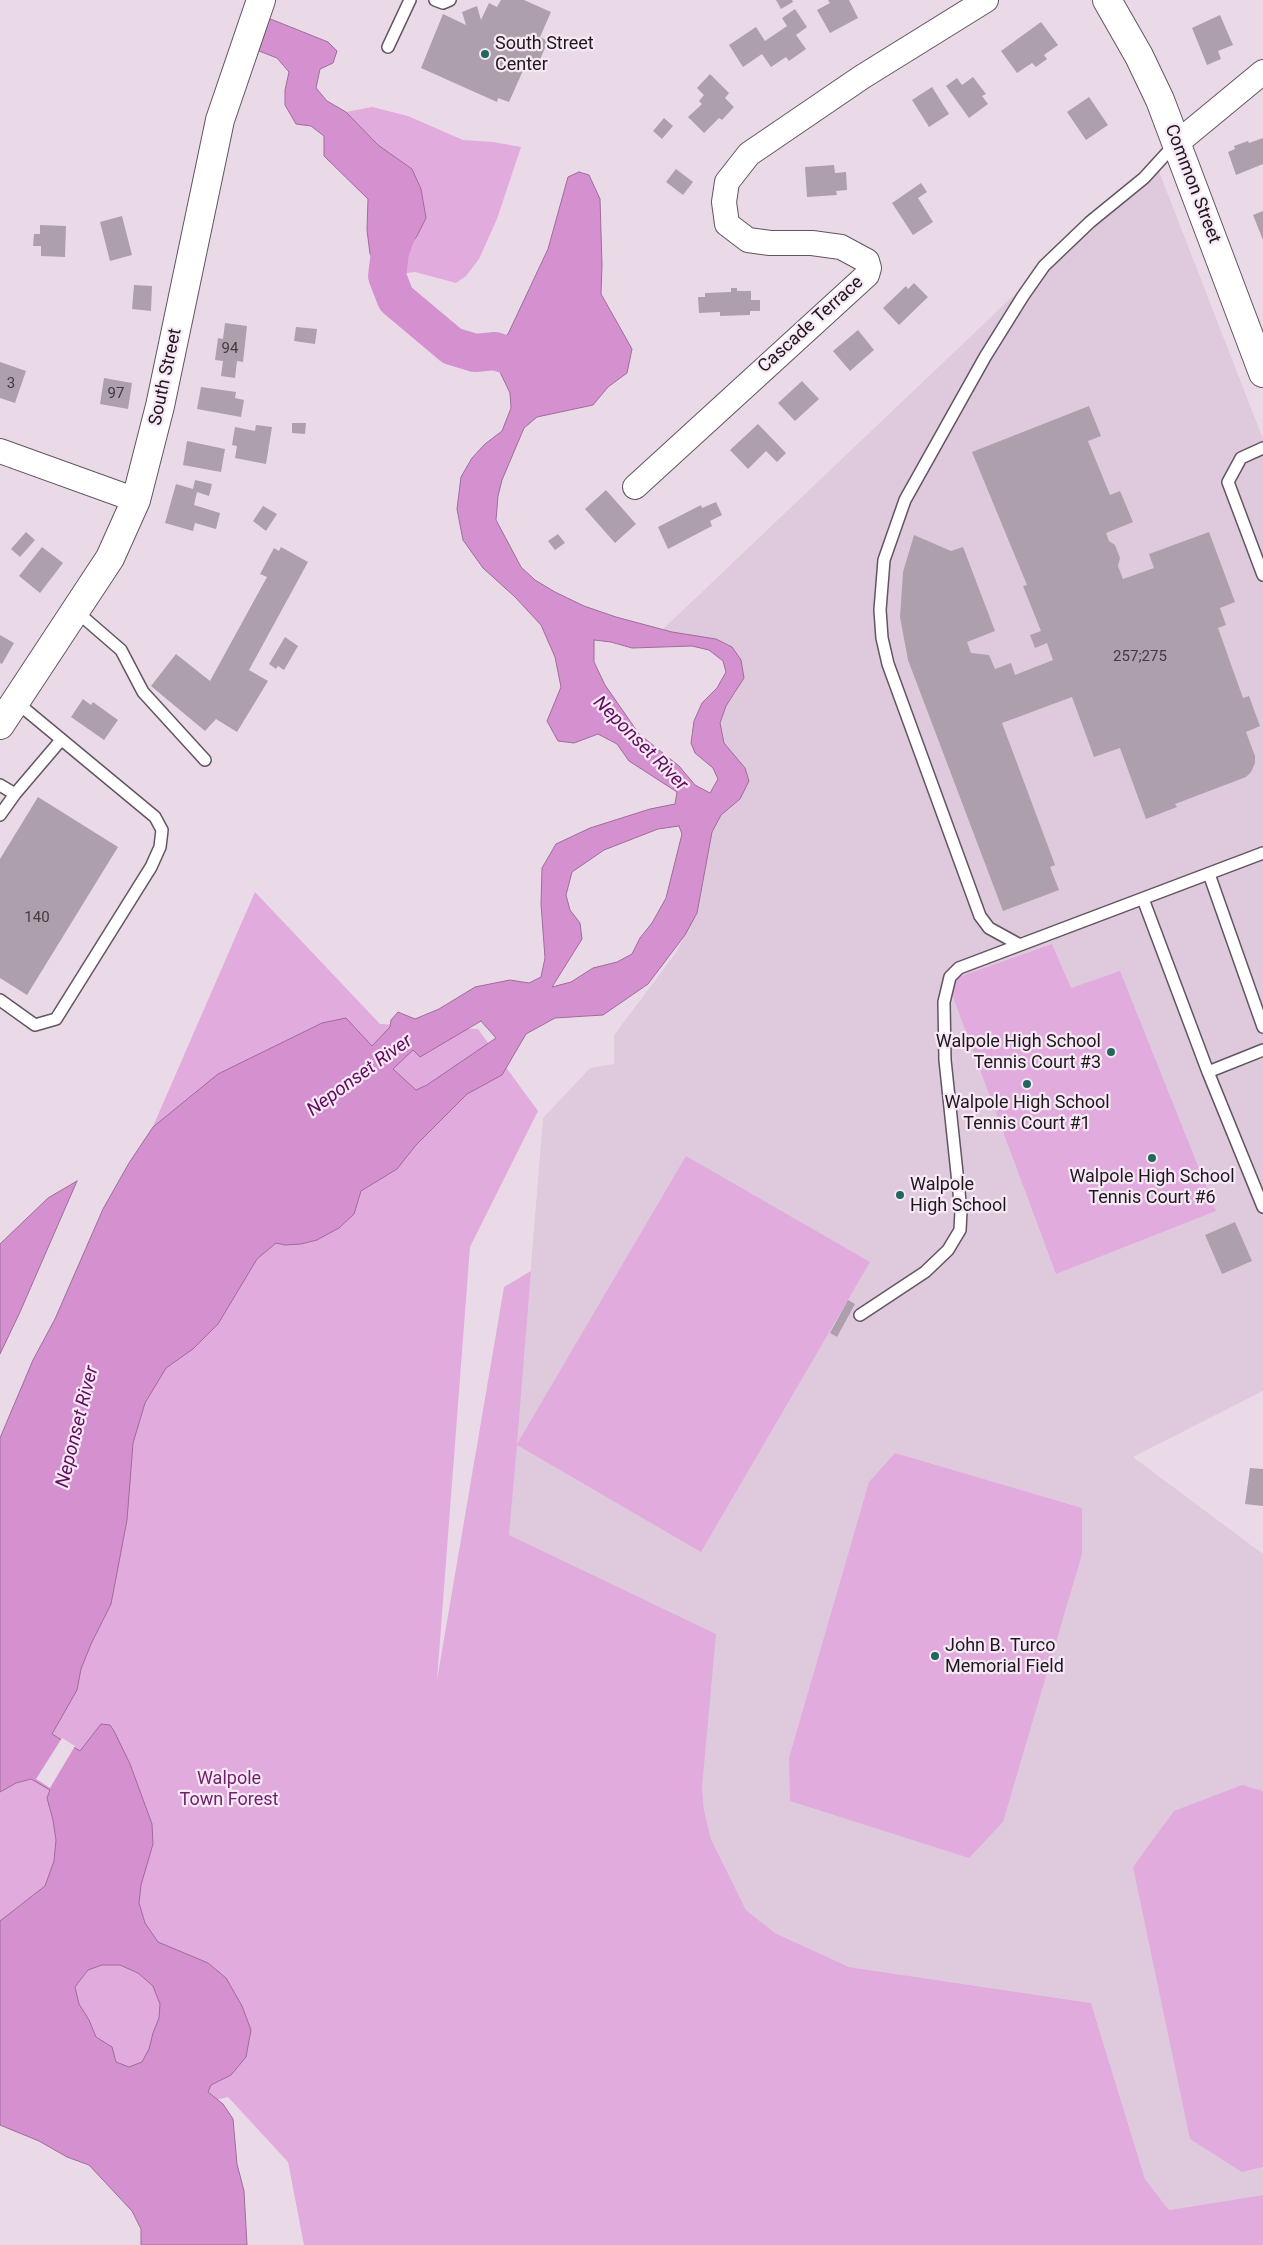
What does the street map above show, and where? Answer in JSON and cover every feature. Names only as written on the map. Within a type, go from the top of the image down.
[{"type":"street","name":"South Street","points":[[0,725],[110,558],[136,500],[160,406],[208,168],[220,120],[261,0]]},
{"type":"street","name":"Cascade Terrace","points":[[635,487],[866,275],[869,268],[867,261],[841,247],[748,240],[727,224],[724,202],[726,182],[750,154],[862,77],[986,0]]},
{"type":"street","name":"Common Street","points":[[1107,0],[1139,56],[1177,143],[1263,373]]},
{"type":"street","points":[[1177,143],[1263,72]]},
{"type":"street","points":[[0,451],[136,500]]},
{"type":"lane","points":[[388,47],[410,0]]},
{"type":"lane","points":[[435,0],[444,3],[450,0]]},
{"type":"lane","points":[[1020,945],[989,928],[980,916],[888,664],[882,638],[880,610],[884,560],[905,500],[990,349],[1023,296],[1050,261],[1090,222],[1144,178],[1177,143]]},
{"type":"lane","points":[[1263,448],[1241,458],[1228,482],[1263,575]]},
{"type":"lane","points":[[76,611],[122,650],[143,692],[205,760]]},
{"type":"lane","points":[[0,1000],[35,1024],[56,1019],[151,867],[160,847],[162,830],[155,817],[15,702]]},
{"type":"lane","points":[[0,815],[15,794],[61,740]]},
{"type":"lane","points":[[0,786],[15,794]]},
{"type":"lane","points":[[860,1315],[925,1272],[948,1250],[960,1230],[961,1210],[944,1060],[945,990],[950,977],[958,968],[1263,853]]},
{"type":"lane","points":[[1209,874],[1263,1027]]},
{"type":"lane","points":[[1143,899],[1208,1072],[1263,1207]]},
{"type":"lane","points":[[1208,1072],[1263,1050]]},
{"type":"shaded area","name":"Walpole High School","points":[[1155,161],[1263,439],[1263,1391],[1133,1457],[1263,1554],[1263,2195],[1169,2210],[1145,2179],[1091,2003],[849,1967],[775,1933],[746,1910],[711,1839],[704,1810],[702,1787],[509,1535],[543,1118],[590,1068],[614,1064],[614,1035],[675,954],[697,913],[712,832],[721,815],[740,799],[745,768],[724,743],[720,723],[726,706],[737,691],[741,660],[662,630]]},
{"type":"green space","points":[[372,107],[408,116],[463,140],[493,142],[521,147],[497,219],[479,259],[466,276],[456,283],[415,272],[387,276],[417,236],[426,218],[421,189],[412,169],[378,145],[346,112]]},
{"type":"green space","name":"Walpole Town Forest","points":[[255,892],[380,1024],[478,1029],[538,1111],[470,1247],[437,1680],[504,1287],[531,1271],[517,1444],[686,1156],[870,1262],[701,1552],[517,1445],[509,1535],[716,1634],[702,1787],[704,1810],[711,1839],[746,1910],[775,1933],[849,1967],[1091,2003],[1145,2179],[1169,2210],[1263,2195],[1263,2245],[304,2245],[288,2162],[228,2097],[61,2139],[0,2089],[0,1478]]},
{"type":"green space","points":[[1052,944],[1071,988],[1120,971],[1216,1211],[1056,1274],[950,989],[953,979]]},
{"type":"green space","name":"John B. Turco Memorial Field","points":[[895,1453],[1082,1508],[1082,1554],[1003,1822],[969,1858],[790,1801],[789,1758],[869,1482]]},
{"type":"green space","points":[[1242,1785],[1263,1791],[1263,2167],[1242,2172],[1190,2139],[1133,1867],[1174,1811]]},
{"type":"water","points":[[268,18],[328,42],[337,51],[333,63],[320,69],[316,88],[327,101],[346,112],[378,145],[412,169],[421,189],[426,218],[417,236],[387,276],[370,254],[367,230],[368,199],[324,156],[324,136],[311,126],[296,124],[285,105],[285,90],[289,72],[277,58],[259,51]]},
{"type":"water","points":[[579,172],[589,175],[600,199],[601,294],[632,349],[627,373],[608,387],[593,405],[537,417],[524,428],[502,480],[498,496],[496,520],[521,567],[535,580],[555,592],[584,606],[616,617],[672,632],[716,639],[732,647],[741,660],[744,678],[726,706],[720,723],[724,743],[745,768],[749,781],[740,799],[721,815],[712,832],[697,913],[685,935],[648,984],[603,1015],[555,1018],[526,1034],[502,1075],[467,1094],[416,1145],[397,1169],[361,1191],[354,1214],[339,1228],[317,1240],[301,1244],[285,1245],[276,1243],[257,1259],[218,1324],[193,1349],[166,1368],[145,1403],[133,1443],[127,1520],[111,1604],[81,1669],[77,1690],[52,1734],[80,1751],[101,1724],[110,1725],[130,1764],[152,1824],[153,1844],[141,1885],[139,1903],[145,1923],[158,1942],[208,1963],[226,1978],[242,2006],[251,2030],[246,2057],[231,2075],[211,2085],[208,2092],[223,2104],[233,2119],[237,2164],[244,2191],[247,2245],[141,2245],[141,2229],[132,2211],[89,2165],[67,2157],[39,2141],[0,2125],[0,1921],[45,1886],[54,1861],[56,1840],[47,1798],[50,1790],[31,1779],[16,1783],[0,1792],[0,1438],[33,1360],[55,1319],[103,1209],[129,1163],[153,1127],[218,1074],[322,1023],[346,1018],[372,1046],[390,1027],[391,1020],[398,1012],[415,1019],[439,1009],[475,987],[510,980],[529,983],[541,977],[545,958],[541,904],[542,868],[556,844],[590,828],[650,809],[675,804],[677,792],[629,761],[617,744],[598,734],[574,743],[558,741],[547,721],[561,687],[555,657],[541,625],[515,597],[483,568],[463,540],[457,509],[461,477],[472,458],[485,444],[502,431],[511,408],[510,393],[500,372],[493,365],[476,362],[473,358],[479,345],[494,346],[508,334],[548,249],[568,177]],"holes":[[[594,640],[611,642],[632,648],[692,646],[709,650],[723,661],[726,672],[717,688],[702,703],[694,721],[691,743],[695,753],[713,768],[718,779],[710,793],[695,785],[679,766],[639,734],[605,685],[594,662]],[[679,826],[682,834],[666,898],[632,954],[617,962],[593,968],[571,982],[552,987],[582,939],[580,923],[570,910],[566,895],[572,872],[604,850],[658,829]],[[481,1021],[496,1038],[427,1085],[416,1090],[393,1069],[413,1050],[420,1057]],[[102,1965],[120,1965],[138,1973],[153,1986],[160,2004],[159,2018],[149,2049],[142,2062],[129,2067],[116,2062],[112,2047],[96,2037],[89,2020],[79,2004],[75,1987],[88,1970]]]},
{"type":"water","points":[[77,1181],[0,1354],[0,1244],[48,1198]]},
{"type":"pier","points":[[62,1738],[75,1746],[50,1788],[36,1779]]},
{"type":"building","name":"South Street Center","points":[[501,0],[524,0],[551,12],[540,37],[548,41],[535,71],[525,66],[509,102],[498,98],[497,102],[421,68],[443,14],[466,25],[462,12],[477,6],[481,20],[489,3],[497,7]]},
{"type":"building","points":[[776,0],[792,0],[793,2],[781,9]]},
{"type":"building","points":[[828,0],[849,0],[858,18],[830,33],[817,10],[830,3]]},
{"type":"building","points":[[795,9],[807,27],[796,35],[806,49],[789,61],[786,57],[771,67],[762,54],[743,67],[729,45],[756,27],[765,41],[787,26],[782,18]]},
{"type":"building","points":[[1220,15],[1233,45],[1218,51],[1221,59],[1207,65],[1192,28]]},
{"type":"building","points":[[1041,22],[1058,45],[1044,55],[1047,59],[1036,67],[1032,63],[1017,73],[1001,51]]},
{"type":"building","points":[[710,74],[729,93],[725,98],[734,107],[722,120],[719,118],[704,133],[688,117],[702,104],[699,101],[704,95],[697,88]]},
{"type":"building","points":[[973,77],[986,94],[982,96],[988,104],[969,118],[946,86],[957,78],[962,85]]},
{"type":"building","points":[[932,87],[949,114],[929,127],[912,100]]},
{"type":"building","points":[[1089,97],[1108,125],[1086,140],[1067,112]]},
{"type":"building","points":[[664,118],[673,126],[662,139],[653,131]]},
{"type":"building","points":[[1263,138],[1263,164],[1236,175],[1228,152],[1235,149],[1234,146]]},
{"type":"building","points":[[834,165],[835,173],[846,172],[847,190],[836,191],[837,195],[807,197],[805,167]]},
{"type":"building","points":[[676,169],[693,182],[683,195],[666,182]]},
{"type":"building","points":[[921,183],[927,192],[918,198],[933,222],[913,235],[892,203]]},
{"type":"building","points":[[1263,211],[1263,240],[1253,215]]},
{"type":"building","points":[[122,216],[132,255],[110,261],[100,222]]},
{"type":"building","points":[[40,225],[66,226],[65,257],[41,256],[41,246],[33,246],[34,234],[40,234]]},
{"type":"building","points":[[914,283],[928,297],[899,325],[883,308],[906,286],[908,289]]},
{"type":"building","points":[[134,285],[152,286],[151,311],[132,309]]},
{"type":"building","points":[[731,288],[737,288],[737,291],[751,291],[751,300],[760,300],[760,311],[750,311],[750,315],[720,316],[720,312],[699,313],[698,297],[705,297],[705,293],[731,292]]},
{"type":"building","points":[[225,323],[247,326],[243,362],[237,361],[235,378],[221,376],[223,361],[215,360],[218,338],[223,339]]},
{"type":"building","points":[[296,327],[317,329],[315,344],[294,341]]},
{"type":"building","points":[[858,330],[874,350],[850,371],[833,351]]},
{"type":"building","points":[[0,362],[26,371],[15,403],[0,398]]},
{"type":"building","points":[[104,378],[132,383],[128,409],[100,404]]},
{"type":"building","points":[[802,381],[819,399],[795,421],[778,403]]},
{"type":"building","points":[[201,387],[236,392],[235,398],[244,400],[241,417],[197,409]]},
{"type":"building","points":[[1089,406],[1101,436],[1088,441],[1110,495],[1120,491],[1133,522],[1106,533],[1109,541],[1115,545],[1120,558],[1118,566],[1123,579],[1154,568],[1149,554],[1209,532],[1235,602],[1220,608],[1226,625],[1218,628],[1243,698],[1249,696],[1260,726],[1246,732],[1255,756],[1255,763],[1251,772],[1246,777],[1175,804],[1177,807],[1146,819],[1120,748],[1094,757],[1072,697],[1002,723],[1055,865],[1050,867],[1059,890],[1003,911],[908,660],[900,617],[903,572],[914,535],[951,551],[963,547],[995,631],[967,642],[971,653],[989,655],[995,669],[1011,663],[1015,675],[1053,660],[1047,643],[1035,648],[1030,635],[1041,631],[1023,586],[1027,585],[972,452]]},
{"type":"building","points":[[292,423],[306,423],[305,434],[292,433]]},
{"type":"building","points":[[758,424],[786,453],[777,462],[766,451],[748,469],[730,450]]},
{"type":"building","points":[[256,425],[272,427],[266,464],[235,458],[237,446],[232,445],[235,427],[255,431]]},
{"type":"building","points":[[187,441],[225,449],[221,472],[183,465]]},
{"type":"building","points":[[195,480],[212,484],[209,496],[197,492],[194,505],[220,513],[216,529],[195,523],[193,531],[165,523],[176,484],[193,489]]},
{"type":"building","points":[[606,490],[636,524],[615,543],[585,509]]},
{"type":"building","points":[[716,502],[722,515],[710,521],[712,526],[668,549],[658,527],[701,505],[702,508]]},
{"type":"building","points":[[263,506],[277,514],[266,531],[253,521]]},
{"type":"building","points":[[26,532],[35,540],[20,557],[11,549]]},
{"type":"building","points":[[558,534],[565,543],[555,550],[548,541]]},
{"type":"building","points":[[42,547],[63,563],[40,593],[19,576]]},
{"type":"building","points":[[281,547],[308,562],[249,670],[268,681],[237,732],[216,719],[205,731],[151,686],[176,654],[210,681],[267,577],[260,574],[274,548],[279,551]]},
{"type":"building","points":[[0,635],[14,643],[2,664],[0,663]]},
{"type":"building","points":[[285,637],[298,646],[284,670],[278,666],[276,669],[269,664]]},
{"type":"building","points":[[83,699],[91,705],[93,702],[118,720],[104,740],[71,717]]},
{"type":"building","points":[[38,797],[118,847],[27,995],[0,978],[0,859]]},
{"type":"building","points":[[1235,1222],[1252,1261],[1222,1274],[1205,1235]]},
{"type":"building","points":[[848,1300],[855,1304],[837,1337],[830,1333]]},
{"type":"building","points":[[1250,1468],[1263,1469],[1263,1506],[1245,1504]]},
{"type":"waterway","name":"Neponset River","points":[[399,226],[390,252],[387,276],[396,299],[452,346],[475,353],[495,351],[510,356],[521,366]]},
{"type":"place","name":"South Street Center","points":[[485,54]]},
{"type":"place","name":"Walpole High School Tennis Court #3","points":[[1111,1052]]},
{"type":"place","name":"Walpole High School Tennis Court #1","points":[[1027,1084]]},
{"type":"place","name":"Walpole High School Tennis Court #6","points":[[1152,1158]]},
{"type":"place","name":"Walpole High School","points":[[900,1195]]},
{"type":"place","name":"John B. Turco Memorial Field","points":[[935,1656]]}]
